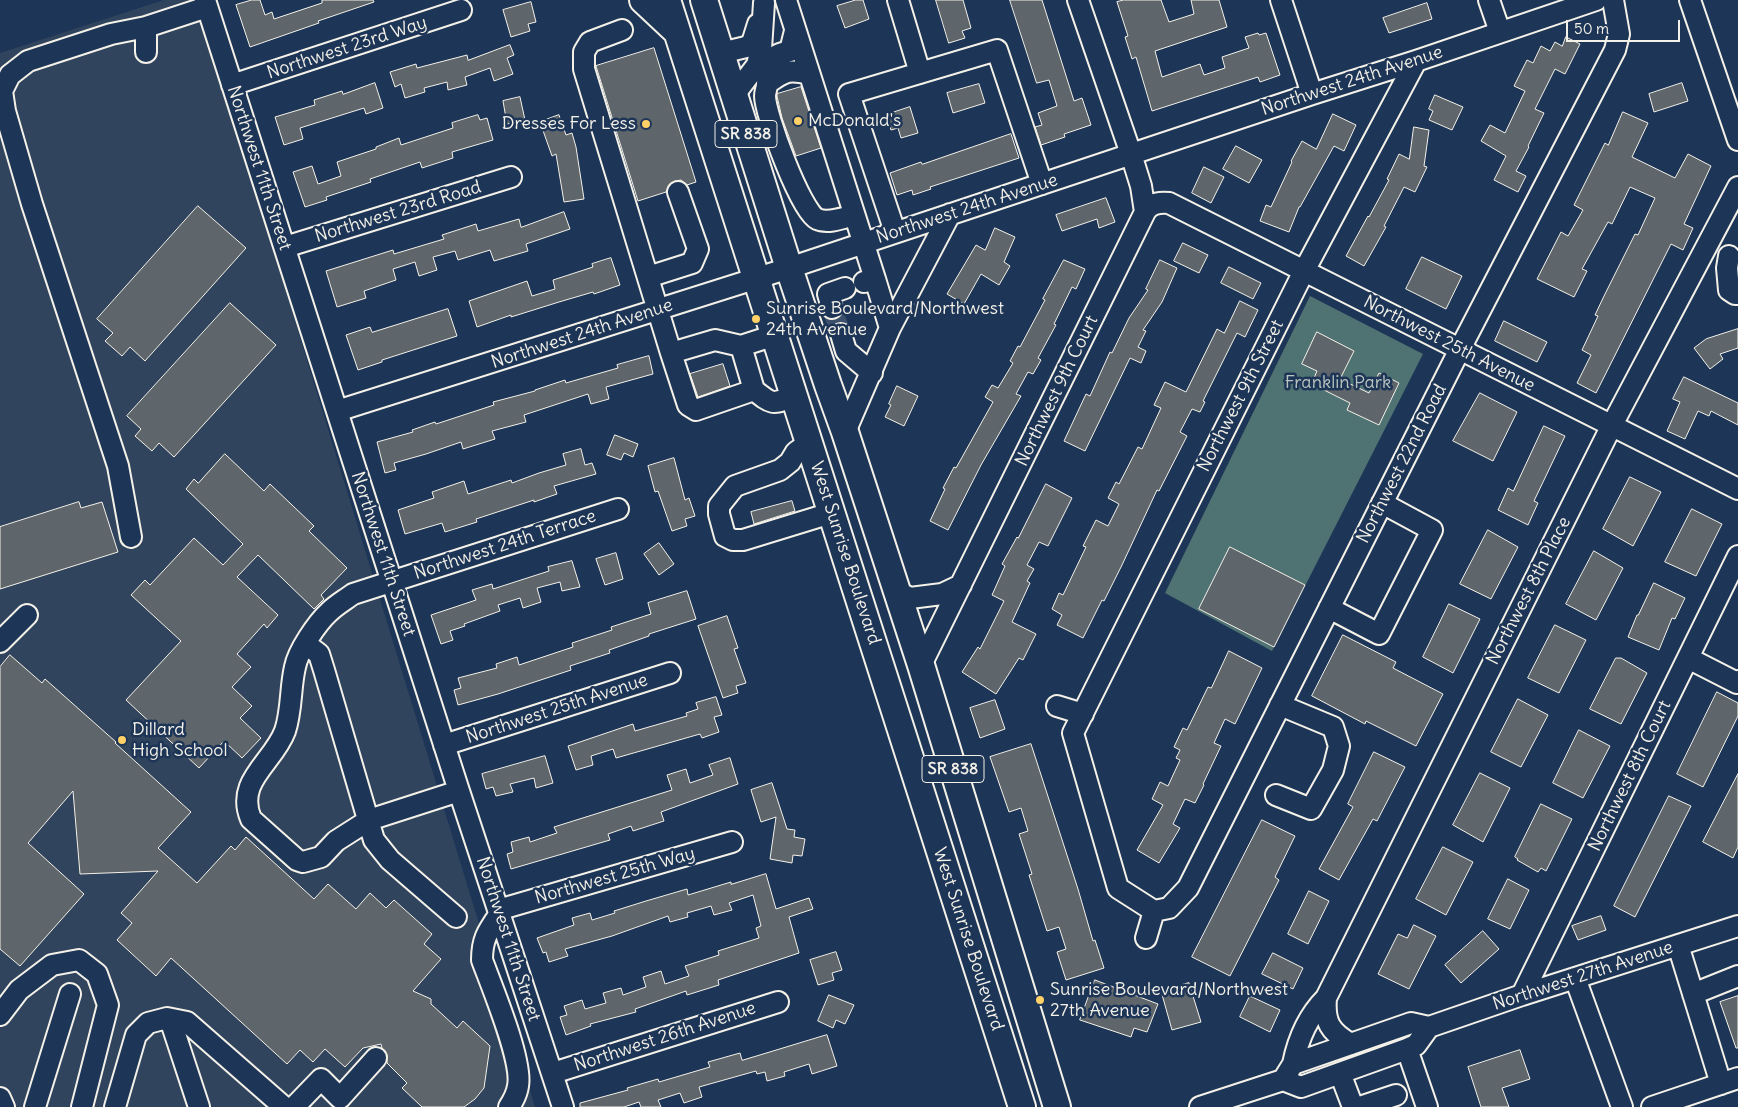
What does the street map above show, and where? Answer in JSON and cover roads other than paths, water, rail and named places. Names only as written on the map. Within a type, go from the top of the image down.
[{"type":"main road","points":[[643,0],[678,33]]},
{"type":"main road","name":"West Sunrise Boulevard","points":[[667,0],[1022,1107]]},
{"type":"main road","name":"West Sunrise Boulevard","points":[[704,0],[789,268],[921,665],[1057,1107]]},
{"type":"main road","points":[[719,0],[719,47]]},
{"type":"street","points":[[786,0],[796,31],[801,61],[864,243],[861,283],[890,328]]},
{"type":"street","points":[[898,0],[920,73]]},
{"type":"street","points":[[1078,0],[1133,161],[1158,206]]},
{"type":"street","points":[[1281,0],[1312,94]]},
{"type":"street","points":[[1489,0],[1500,32]]},
{"type":"street","name":"Northwest 24th Avenue","points":[[337,411],[789,268],[1042,184],[1133,161],[1312,94],[1596,0]]},
{"type":"street","name":"Northwest 22nd Road","points":[[1154,910],[1170,908],[1188,888],[1460,349],[1615,50],[1619,34],[1613,0]]},
{"type":"street","points":[[1690,0],[1738,140]]},
{"type":"street","points":[[719,47],[746,47],[752,43],[767,1]]},
{"type":"street","points":[[734,95],[757,65],[761,50],[767,1]]},
{"type":"street","points":[[131,537],[118,466],[32,204],[5,111],[2,91],[10,75],[28,61],[111,34],[146,27],[206,4]]},
{"type":"street","name":"Northwest 11th Street","points":[[206,4],[498,913],[563,1107]]},
{"type":"street","name":"Northwest 23rd Way","points":[[232,85],[461,10]]},
{"type":"street","points":[[146,27],[146,52]]},
{"type":"street","points":[[622,30],[590,42],[584,52],[584,69],[688,405],[696,410],[754,390]]},
{"type":"street","points":[[895,232],[848,94],[997,50],[1042,184]]},
{"type":"street","points":[[801,61],[777,55],[771,61],[767,70],[768,83],[765,95],[767,106],[788,170],[806,208],[816,219],[829,221],[854,215]]},
{"type":"street","points":[[768,83],[792,70],[801,61]]},
{"type":"street","name":"Northwest 9th Street","points":[[1154,910],[1118,888],[1074,733],[1304,271],[1416,61]]},
{"type":"street","name":"Northwest 23rd Road","points":[[285,247],[511,177]]},
{"type":"street","name":"Northwest 8th Place","points":[[1288,1072],[1297,1045],[1315,1010],[1326,998],[1612,425],[1738,187]]},
{"type":"street","points":[[648,277],[692,263],[698,250],[678,192]]},
{"type":"street","name":"Northwest 25th Avenue","points":[[1158,206],[1304,271],[1738,489]]},
{"type":"street","name":"Northwest 9th Court","points":[[921,665],[1158,206]]},
{"type":"street","points":[[845,432],[890,328],[950,214]]},
{"type":"street","points":[[1709,242],[1734,257],[1727,268],[1729,290],[1734,294],[1738,294]]},
{"type":"street","points":[[832,308],[828,294],[861,283]]},
{"type":"street","points":[[841,334],[846,351],[872,373]]},
{"type":"street","points":[[672,353],[716,340],[741,346],[775,336]]},
{"type":"street","points":[[741,346],[754,390],[769,402],[794,397]]},
{"type":"street","points":[[809,443],[796,452],[790,462],[780,470],[735,486],[719,506],[719,514],[725,536],[733,540],[742,540],[832,513]]},
{"type":"street","points":[[1329,608],[1379,634],[1432,530],[1382,503]]},
{"type":"street","name":"Northwest 24th Terrace","points":[[369,820],[336,841],[321,857],[303,862],[297,860],[251,819],[248,812],[246,800],[252,780],[280,743],[286,730],[295,666],[310,635],[328,612],[353,594],[618,509]]},
{"type":"street","name":"Northwest 8th Court","points":[[1522,995],[1688,658],[1732,582],[1738,556]]},
{"type":"street","points":[[896,591],[910,598],[942,594],[961,585]]},
{"type":"street","points":[[0,642],[27,615]]},
{"type":"street","points":[[306,644],[319,654],[374,840],[390,860],[456,917]]},
{"type":"street","points":[[1688,658],[1738,682]]},
{"type":"street","name":"Northwest 25th Avenue","points":[[444,746],[670,673]]},
{"type":"street","points":[[1276,795],[1311,809],[1333,770],[1339,746],[1333,727],[1280,705]]},
{"type":"street","points":[[1057,706],[1083,714]]},
{"type":"street","points":[[369,820],[459,790]]},
{"type":"street","name":"Northwest 25th Way","points":[[498,913],[732,842]]},
{"type":"street","points":[[1146,938],[1154,910]]},
{"type":"street","points":[[498,913],[482,945],[482,960],[517,1064],[518,1085],[513,1102],[509,1107]]},
{"type":"street","name":"Northwest 27th Avenue","points":[[1200,1107],[1246,1100],[1288,1072],[1351,1044],[1411,1023],[1429,1027],[1522,995],[1738,926]]},
{"type":"street","points":[[1652,1107],[1729,1081],[1693,994],[1678,945]]},
{"type":"street","points":[[0,1015],[19,990],[52,965],[79,960],[97,974],[108,1005],[82,1107]]},
{"type":"street","points":[[1693,994],[1738,976]]},
{"type":"street","points":[[1575,978],[1622,1107]]},
{"type":"street","points":[[36,1106],[70,994]]},
{"type":"street","name":"Northwest 8th Place","points":[[1326,998],[1326,1020],[1336,1034],[1351,1044]]},
{"type":"street","name":"Northwest 26th Avenue","points":[[553,1073],[778,1002]]},
{"type":"street","points":[[115,1107],[136,1035],[148,1023],[167,1018],[187,1022],[284,1107]]},
{"type":"street","points":[[170,1019],[199,1107]]},
{"type":"street","points":[[1288,1072],[1300,1087],[1416,1046],[1429,1027]]},
{"type":"street","points":[[1407,1049],[1427,1107]]},
{"type":"street","points":[[294,1107],[321,1079],[340,1098],[376,1058]]},
{"type":"street","points":[[1340,1073],[1353,1107]]},
{"type":"street","points":[[1360,1107],[1396,1095]]},
{"type":"street","points":[[0,1098],[4,1107]]},
{"type":"tunnel","points":[[832,308],[841,334]]},
{"type":"place","name":"McDonald's","points":[[798,121]]},
{"type":"place","name":"Dresses For Less","points":[[646,124]]},
{"type":"place","name":"Sunrise Boulevard/Northwest 24th Avenue","points":[[756,319]]},
{"type":"place","name":"Dillard High School","points":[[122,740]]},
{"type":"place","name":"Sunrise Boulevard/Northwest 27th Avenue","points":[[1040,1000]]},
{"type":"park label","name":"Franklin Park","points":[[1338,383]]}]
